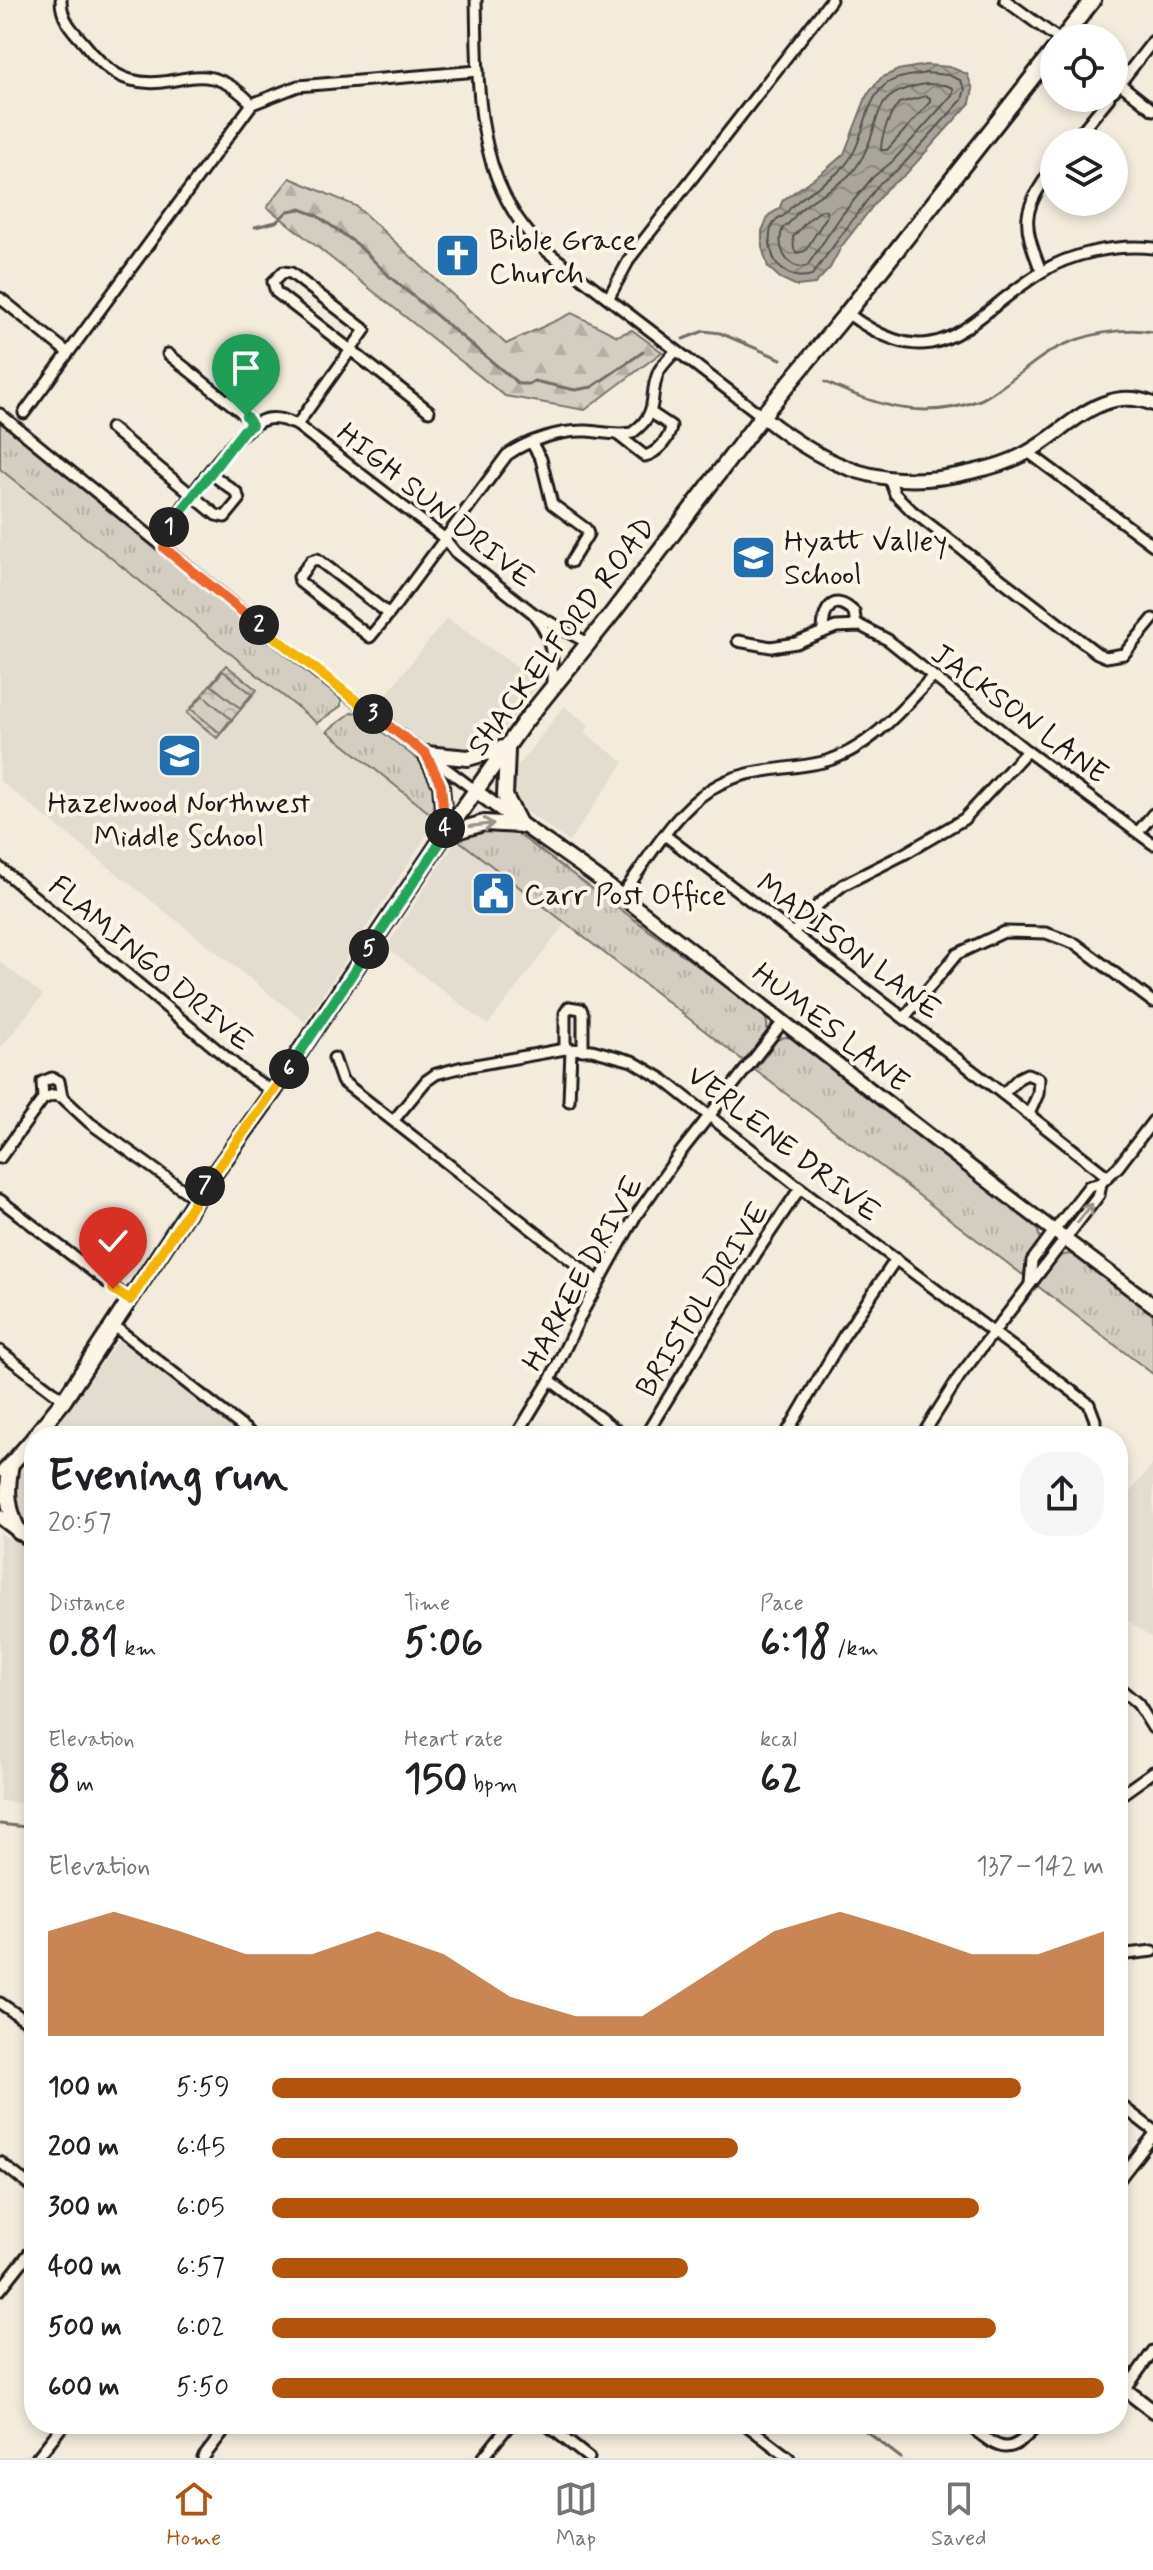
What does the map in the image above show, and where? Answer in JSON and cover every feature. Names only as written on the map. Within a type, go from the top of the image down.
[{"type":"main road","points":[[1074,24],[1093,0]]},
{"type":"main road","name":"SHACKELFORD ROAD","points":[[44,1426],[114,1326],[196,1199],[273,1092],[445,834],[552,685],[1040,68]]},
{"type":"main road","points":[[426,754],[468,758],[507,747],[505,796],[520,825]]},
{"type":"main road","points":[[426,754],[441,785],[445,834],[484,823],[520,825]]},
{"type":"main road","name":"SHACKELFORD ROAD","points":[[0,1476],[6,1465],[24,1448]]},
{"type":"main road","points":[[6,1465],[7,1501],[10,1516],[19,1532]]},
{"type":"main road","points":[[0,1530],[19,1532]]},
{"type":"street","points":[[61,0],[61,13],[67,23],[99,61],[114,72],[142,82],[202,76],[230,86],[252,104]]},
{"type":"street","points":[[476,0],[481,123],[486,147],[512,210],[544,248],[793,441],[848,470],[890,480],[931,480],[984,469],[1028,452],[1097,405],[1123,399],[1153,404]]},
{"type":"street","points":[[609,297],[630,258],[831,0]]},
{"type":"street","points":[[1005,0],[1040,26]]},
{"type":"street","points":[[1128,71],[1153,41]]},
{"type":"street","points":[[24,413],[252,104],[298,86],[478,71]]},
{"type":"street","points":[[1128,93],[1153,110]]},
{"type":"street","points":[[1084,128],[1098,112]]},
{"type":"street","points":[[1040,188],[1032,200],[1026,224],[1041,271]]},
{"type":"street","points":[[847,313],[888,339],[913,344],[938,342],[961,332],[1041,271],[1063,261],[1101,251],[1153,248]]},
{"type":"street","points":[[297,425],[351,350],[365,330],[291,273],[283,272],[273,282],[276,292],[351,350],[429,411]]},
{"type":"street","points":[[0,298],[67,352]]},
{"type":"street","points":[[389,614],[317,559],[311,561],[299,577],[300,582],[370,637],[389,614],[507,455],[531,442],[585,431],[618,435],[632,433],[641,427],[650,412],[660,369],[676,351]]},
{"type":"street","points":[[164,548],[168,528],[244,430],[252,425],[246,416],[168,354]]},
{"type":"street","points":[[618,435],[645,456],[654,454],[671,432],[671,426],[650,412]]},
{"type":"street","points":[[0,414],[322,676],[476,791]]},
{"type":"street","name":"HIGH SUN DRIVE","points":[[252,425],[274,418],[297,425],[444,538],[455,552],[533,613],[588,643]]},
{"type":"street","points":[[111,428],[216,515],[225,517],[239,500],[237,493],[210,473]]},
{"type":"street","points":[[531,442],[541,459],[552,504],[560,513],[586,529],[588,534],[571,562]]},
{"type":"street","points":[[1028,452],[1153,545]]},
{"type":"street","points":[[890,480],[895,494],[912,511],[1097,653],[1106,657],[1124,654],[1153,619]]},
{"type":"street","name":"JACKSON LANE","points":[[823,632],[826,613],[832,604],[846,604],[854,612],[856,625],[888,640],[1027,751],[1153,844]]},
{"type":"street","points":[[533,613],[543,625],[551,645],[554,657],[552,685]]},
{"type":"street","points":[[738,641],[771,647],[796,643],[836,627],[856,625]]},
{"type":"street","points":[[621,896],[693,801],[731,777],[825,761],[864,743],[900,712],[932,677]]},
{"type":"street","points":[[794,932],[819,904],[843,885],[964,819],[1027,751]]},
{"type":"street","name":"HUMES LANE","points":[[476,791],[621,896],[1059,1236],[1153,1305]]},
{"type":"street","points":[[1138,832],[1153,814]]},
{"type":"street","name":"MADISON LANE","points":[[666,836],[1029,1114],[1105,1180]]},
{"type":"street","name":"FLAMINGO DRIVE","points":[[0,868],[245,1073],[273,1092]]},
{"type":"street","points":[[904,1018],[957,954],[1004,932],[1046,933],[1076,944],[1153,1002]]},
{"type":"street","points":[[569,1101],[565,1013],[573,1006],[581,1009],[583,1014],[583,1050]]},
{"type":"street","name":"HARKEE DRIVE","points":[[522,1426],[550,1380],[635,1217],[782,1023]]},
{"type":"street","name":"VERLENE DRIVE","points":[[394,1120],[426,1081],[436,1074],[568,1050],[615,1055],[646,1068],[800,1188],[1089,1404],[1095,1426]]},
{"type":"street","points":[[334,1058],[342,1081],[599,1282]]},
{"type":"street","points":[[1003,1094],[1027,1074],[1039,1079],[1038,1094],[1029,1114]]},
{"type":"street","points":[[0,1158],[53,1097],[196,1199]]},
{"type":"street","points":[[928,1426],[959,1377],[1030,1284],[1059,1236],[1099,1195],[1105,1180],[1153,1121]]},
{"type":"street","name":"BRISTOL DRIVE","points":[[651,1426],[740,1279],[800,1188]]},
{"type":"street","points":[[0,1200],[130,1300]]},
{"type":"street","points":[[791,1426],[843,1337],[896,1259]]},
{"type":"street","points":[[114,1326],[241,1426]]},
{"type":"street","points":[[0,1351],[64,1400]]},
{"type":"street","points":[[550,1380],[611,1426]]},
{"type":"street","points":[[0,1517],[24,1536]]},
{"type":"street","points":[[1128,1696],[1138,1704],[1153,1728]]},
{"type":"street","points":[[1128,1790],[1153,1772]]},
{"type":"street","points":[[1128,1954],[1153,1951]]},
{"type":"street","points":[[0,2003],[24,2019]]},
{"type":"street","points":[[1128,2112],[1153,2133],[1128,2167]]},
{"type":"street","points":[[0,2162],[24,2181]]},
{"type":"street","points":[[0,2290],[24,2260]]},
{"type":"street","points":[[1128,2379],[1153,2351]]},
{"type":"street","points":[[1128,2392],[1153,2411]]},
{"type":"street","points":[[37,2458],[56,2434]]},
{"type":"street","points":[[203,2458],[221,2434]]},
{"type":"street","points":[[483,2458],[502,2434]]},
{"type":"street","points":[[559,2434],[589,2458]]},
{"type":"street","points":[[758,2434],[789,2458]]},
{"type":"street","points":[[980,2434],[1008,2451],[1019,2448],[1031,2434]]},
{"type":"shaded area","name":"Hazelwood Northwest Middle School","points":[[0,469],[437,819],[305,1022],[0,781]]},
{"type":"shaded area","points":[[447,618],[539,683],[488,749],[476,756],[435,751],[376,707]]},
{"type":"shaded area","points":[[564,706],[589,725],[584,733],[624,762],[569,842],[517,804],[514,771]]},
{"type":"shaded area","points":[[457,839],[565,924],[488,1025],[386,947]]},
{"type":"shaded area","points":[[0,962],[43,995],[0,1049]]},
{"type":"shaded area","points":[[119,1339],[231,1426],[56,1426]]},
{"type":"shaded area","points":[[1153,1464],[1153,1639],[1128,1620],[1128,1495]]},
{"type":"shaded area","points":[[24,1468],[24,1522],[0,1503],[0,1497]]},
{"type":"shaded area","points":[[0,1533],[24,1547],[24,1804],[0,1801]]},
{"type":"green space","points":[[290,178],[356,206],[506,344],[572,313],[617,336],[632,330],[662,352],[585,410],[505,396],[267,207]]},
{"type":"green space","points":[[0,419],[335,693],[341,700],[341,706],[317,723],[0,469]]},
{"type":"green space","points":[[226,665],[257,690],[217,738],[187,713]]},
{"type":"green space","points":[[223,671],[252,694],[240,708],[211,685]]},
{"type":"green space","points":[[203,695],[231,719],[220,733],[191,709]]},
{"type":"green space","points":[[357,712],[431,770],[439,783],[437,819],[327,731]]},
{"type":"green space","points":[[505,828],[515,832],[763,1014],[766,1034],[745,1062],[457,839],[472,829]]},
{"type":"green space","points":[[784,1037],[800,1043],[1037,1226],[1041,1243],[1023,1275],[755,1070],[777,1040]]},
{"type":"green space","points":[[1060,1256],[1078,1256],[1153,1313],[1153,1374],[1035,1284]]},
{"type":"water","points":[[926,65],[950,67],[967,74],[973,89],[970,103],[905,175],[887,188],[815,284],[797,286],[780,278],[768,267],[762,247],[762,231],[769,215],[779,209],[783,200],[844,154],[867,95],[881,78],[898,70]]},
{"type":"waterway","points":[[255,227],[276,222],[288,211],[300,209],[316,215],[357,244],[390,277],[519,384],[534,381],[575,390],[592,387],[643,352]]},
{"type":"waterway","points":[[683,339],[704,331],[720,333],[781,359]]},
{"type":"waterway","points":[[825,382],[863,398],[901,408],[920,410],[959,406],[985,398],[1046,354],[1079,339],[1116,331],[1153,332]]},
{"type":"waterway","points":[[0,1824],[24,1827]]},
{"type":"waterway","points":[[870,2434],[901,2458]]},
{"type":"place","name":"Bible Grace Church","points":[[458,256]]},
{"type":"place","name":"Hyatt Valley School","points":[[753,557]]},
{"type":"place","name":"Hazelwood Northwest Middle School","points":[[179,756]]},
{"type":"place","name":"Carr Post Office","points":[[493,894]]},
{"type":"route","points":[[113,1289],[130,1300],[445,834],[443,793],[426,754],[322,676],[164,548],[168,528],[244,430],[252,425],[246,416]]}]
